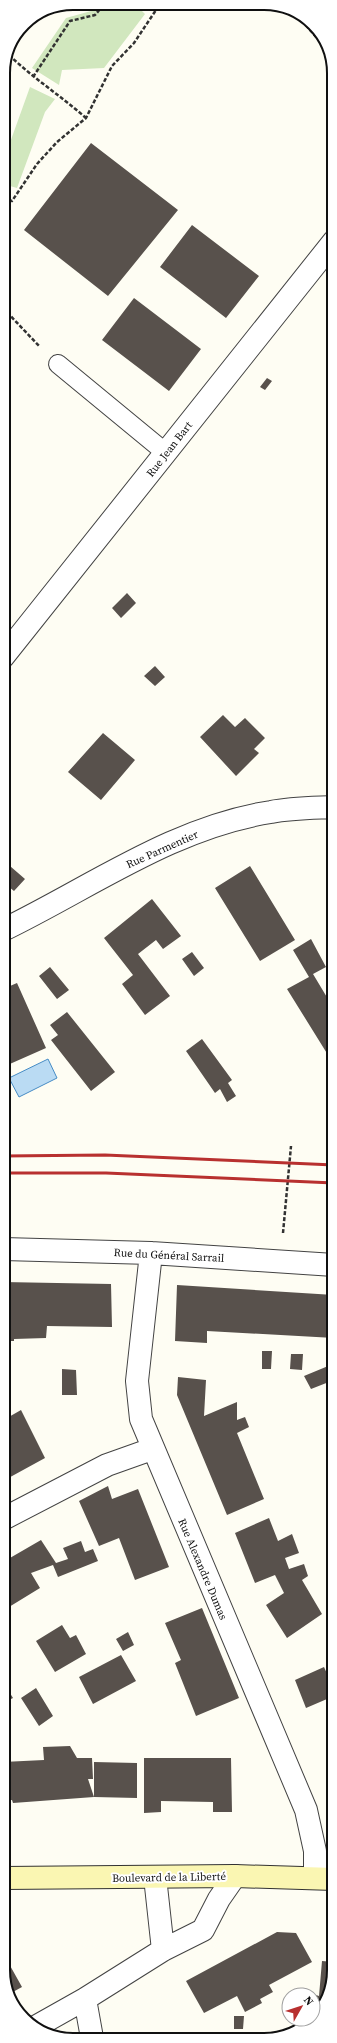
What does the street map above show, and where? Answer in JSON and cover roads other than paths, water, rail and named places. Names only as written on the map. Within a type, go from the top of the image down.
[{"type":"main road","name":"Boulevard de la Liberté","points":[[10,1878],[235,1876],[324,1878]]},
{"type":"street","name":"Rue Jean Bart","points":[[10,648],[327,250]]},
{"type":"street","name":"Rue Parmentier","points":[[10,926],[138,858],[186,836],[219,825],[270,812],[327,808]]},
{"type":"street","name":"Rue du Général Sarrail","points":[[10,1249],[151,1252],[327,1264]]},
{"type":"street","name":"Rue Alexandre Dumas","points":[[151,1252],[137,1381],[141,1419],[306,1810],[315,1851],[324,1878]]},
{"type":"street","points":[[10,1515],[107,1465],[152,1448]]},
{"type":"street","points":[[41,2024],[85,2000],[162,1950],[203,1930],[219,1899],[235,1876]]},
{"type":"street","points":[[155,1877],[162,1950]]},
{"type":"street","points":[[85,2000],[91,2033]]},
{"type":"lane","points":[[58,364],[166,453]]},
{"type":"water","points":[[48,1059],[57,1078],[19,1097],[10,1078]]},
{"type":"railway","points":[[10,1156],[105,1155],[327,1165]]},
{"type":"railway","points":[[10,1173],[106,1173],[327,1183]]}]
